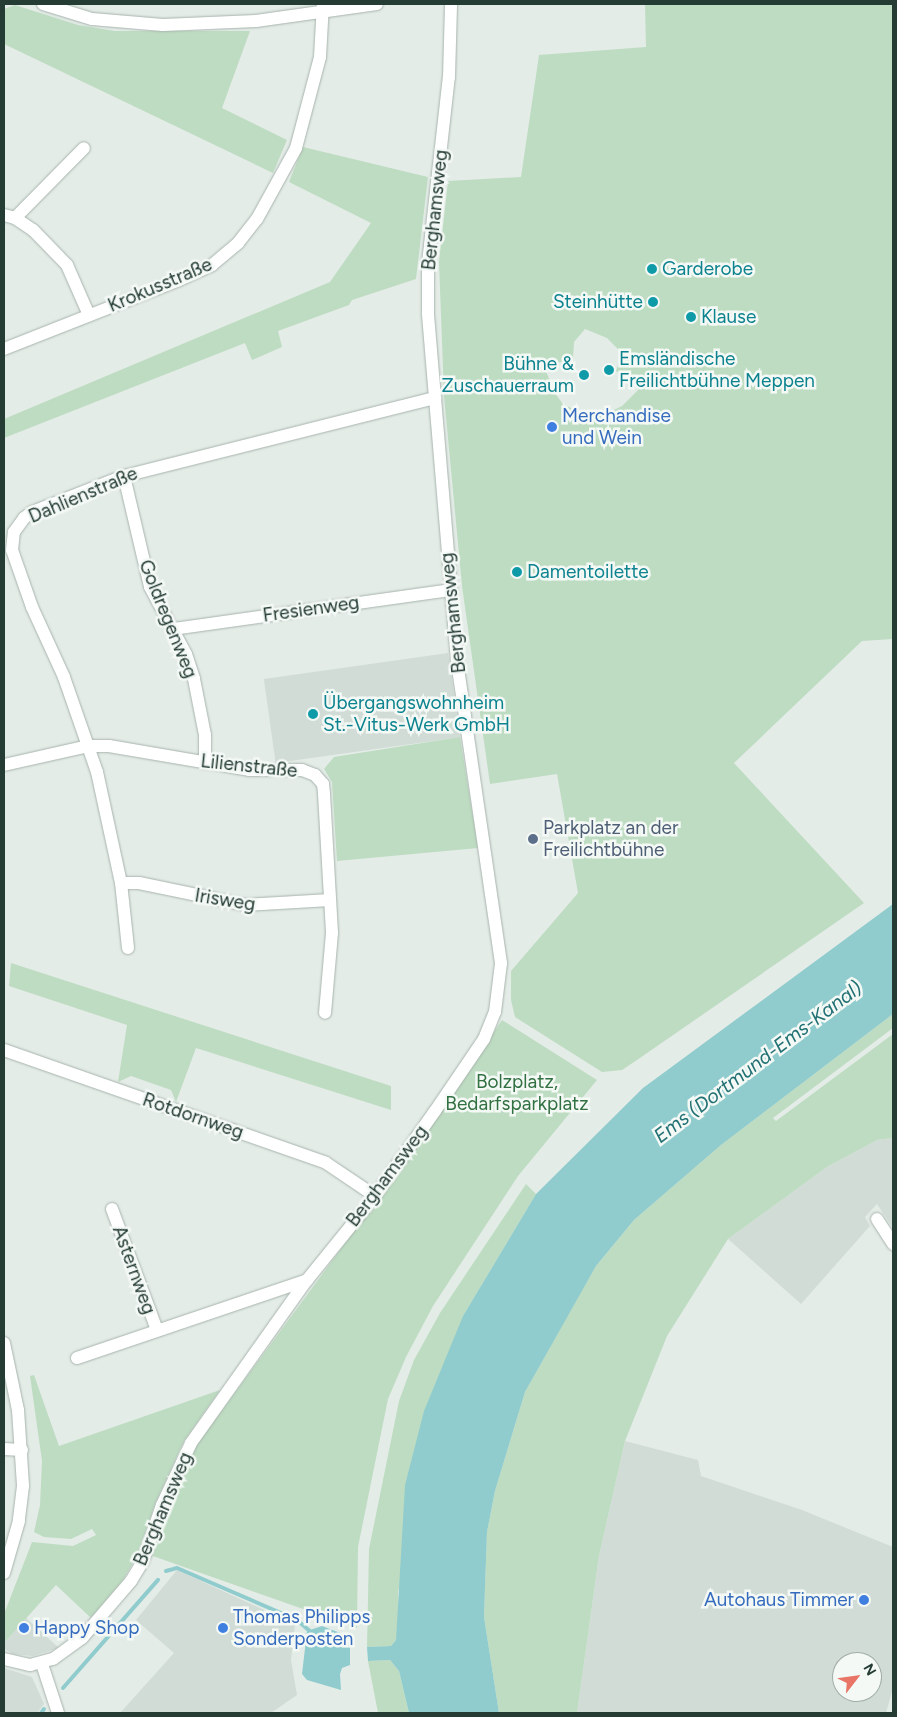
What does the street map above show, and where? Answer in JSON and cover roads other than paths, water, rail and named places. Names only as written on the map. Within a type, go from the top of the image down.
[{"type":"street","points":[[43,4],[92,19],[163,25],[256,21],[323,8],[377,4]]},
{"type":"street","name":"Berghamsweg","points":[[42,1664],[70,1649],[82,1638],[131,1581],[143,1561],[162,1505],[191,1443],[307,1280],[374,1196],[484,1039],[492,1024],[500,988],[498,932],[449,590],[428,312],[428,263],[449,78],[451,4]]},
{"type":"street","name":"Krokusstraße","points":[[4,350],[212,265],[238,243],[258,219],[282,179],[298,140],[320,57],[323,8]]},
{"type":"street","points":[[84,148],[10,217],[33,230],[67,265],[89,315]]},
{"type":"street","name":"Dahlienstraße","points":[[128,948],[121,883],[97,772],[64,677],[32,607],[12,541],[24,518],[32,512],[124,476],[435,398]]},
{"type":"street","name":"Goldregenweg","points":[[124,476],[150,587],[186,654],[194,679],[205,735],[205,762]]},
{"type":"street","name":"Fresienweg","points":[[173,628],[449,590]]},
{"type":"street","name":"Lilienstraße","points":[[4,765],[88,746],[109,746],[273,772],[302,770],[315,775],[323,784],[330,900],[331,966],[325,1013]]},
{"type":"street","name":"Irisweg","points":[[121,883],[139,883],[245,905],[330,900]]},
{"type":"street","name":"Rotdornweg","points":[[4,1050],[326,1163],[374,1196]]},
{"type":"street","name":"Asternweg","points":[[112,1209],[157,1330]]},
{"type":"street","points":[[877,1218],[893,1244]]},
{"type":"street","points":[[77,1358],[307,1280]]},
{"type":"street","points":[[4,1343],[22,1450],[19,1522],[4,1573]]},
{"type":"street","points":[[4,1449],[22,1450]]},
{"type":"street","points":[[4,1659],[30,1665],[42,1664],[58,1713]]},
{"type":"water","name":"Ems (Dortmund-Ems-Kanal)","points":[[893,904],[893,1014],[721,1145],[634,1220],[596,1266],[525,1392],[495,1491],[487,1532],[484,1617],[499,1713],[409,1713],[399,1671],[390,1660],[368,1661],[367,1647],[391,1646],[396,1640],[405,1485],[424,1411],[463,1316],[536,1194],[643,1088]]},
{"type":"water","points":[[322,1626],[343,1634],[350,1647],[350,1665],[342,1668],[340,1674],[341,1690],[307,1680],[302,1674],[307,1631]]},
{"type":"waterway","points":[[166,1571],[177,1568],[297,1620],[311,1632]]},
{"type":"waterway","points":[[63,1688],[158,1580]]},
{"type":"waterway","points":[[41,1713],[44,1709]]},
{"type":"place","name":"Garderobe","points":[[652,269]]},
{"type":"place","name":"Steinhütte","points":[[653,302]]},
{"type":"place","name":"Klause","points":[[691,317]]},
{"type":"place","name":"Emsländische Freilichtbühne Meppen","points":[[609,370]]},
{"type":"place","name":"Bühne & Zuschauerraum","points":[[584,375]]},
{"type":"place","name":"Merchandise und Wein","points":[[552,427]]},
{"type":"place","name":"Damentoilette","points":[[517,572]]},
{"type":"place","name":"Übergangswohnheim St.-Vitus-Werk GmbH","points":[[313,714]]},
{"type":"place","name":"Parkplatz an der Freilichtbühne","points":[[533,839]]},
{"type":"place","name":"Autohaus Timmer","points":[[864,1600]]},
{"type":"place","name":"Happy Shop","points":[[24,1628]]},
{"type":"place","name":"Thomas Philipps Sonderposten","points":[[223,1628]]},
{"type":"park label","name":"Bolzplatz, Bedarfsparkplatz","points":[[517,1093]]}]
